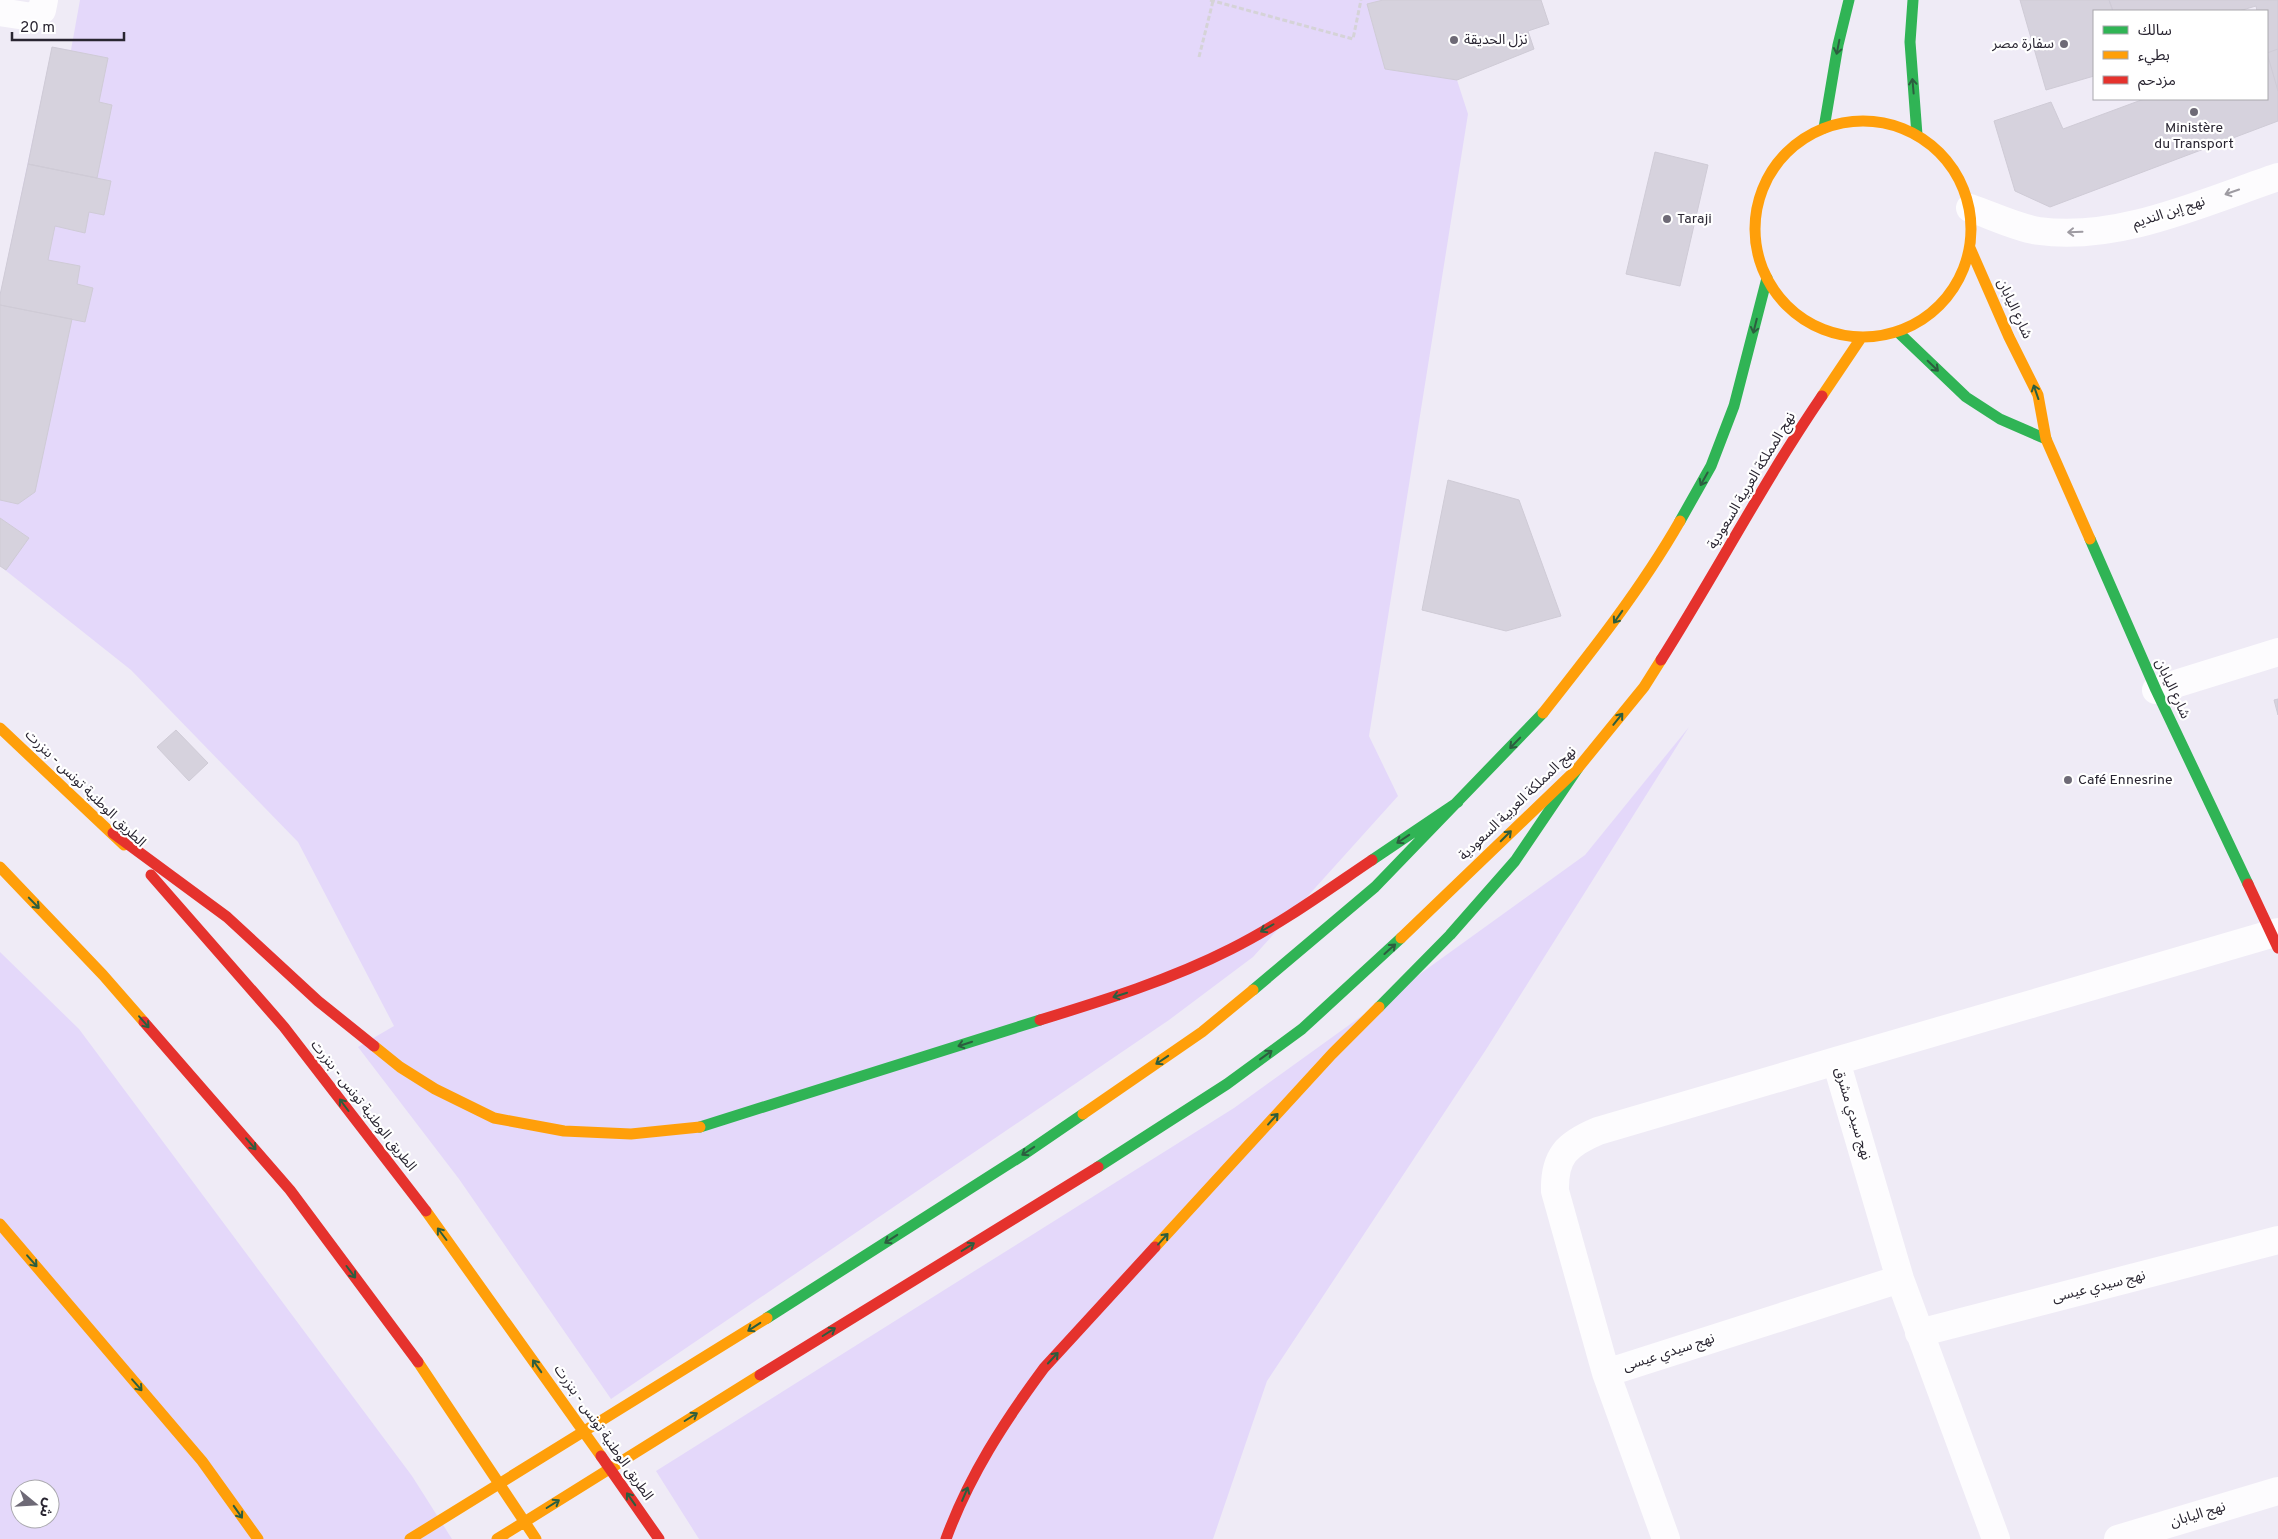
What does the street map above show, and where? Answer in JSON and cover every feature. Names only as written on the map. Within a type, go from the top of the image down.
[{"type":"main road","points":[[1824,128],[1838,45],[1848,0]]},
{"type":"main road","points":[[1912,0],[1910,42],[1917,135]]},
{"type":"main road","points":[[1855,120],[1888,123],[1917,135],[1942,154],[1960,179],[1970,208],[1970,248],[1961,276],[1945,300],[1923,319],[1898,332],[1861,338],[1832,333],[1806,321],[1784,303],[1767,278],[1758,254],[1755,227],[1759,200],[1768,177],[1783,156],[1802,140],[1824,128],[1855,120]]},
{"type":"main road","name":"شارع اليابان","points":[[1970,248],[2009,337],[2038,395],[2046,439],[2156,690],[2276,938]]},
{"type":"main road","points":[[410,1539],[727,1344],[1026,1153],[1202,1032],[1375,887],[1538,719],[1603,638],[1662,552],[1711,466],[1734,406],[1767,278]]},
{"type":"main road","points":[[1898,332],[1966,397],[2000,419],[2046,439]]},
{"type":"main road","name":"نهج المملكة العربية السعودية","points":[[497,1539],[1090,1173],[1227,1084],[1309,1022],[1410,930],[1578,768],[1644,687],[1705,591],[1798,431],[1861,338]]},
{"type":"main road","name":"الطريق الوطنية تونس - بنزرت","points":[[0,728],[113,833],[239,974],[326,1080],[471,1273],[659,1539]]},
{"type":"main road","points":[[946,1539],[973,1475],[1006,1417],[1044,1368],[1332,1054],[1450,935],[1515,861],[1578,768]]},
{"type":"main road","points":[[113,833],[227,917],[318,1002],[400,1067],[435,1089],[494,1118],[564,1131],[631,1134],[697,1128],[1136,990],[1231,949],[1294,913],[1458,802]]},
{"type":"main road","points":[[0,867],[103,975],[290,1190],[419,1363],[536,1539]]},
{"type":"main road","points":[[1,1225],[202,1460],[258,1539]]},
{"type":"street","points":[[0,12],[32,17],[42,10],[44,0]]},
{"type":"street","name":"نهج إبن النديم","points":[[1970,208],[2037,231],[2075,233],[2132,226],[2278,177]]},
{"type":"street","points":[[2156,690],[2278,652]]},
{"type":"street","name":"نهج سيدي مشرق","points":[[1996,1539],[1900,1279],[1836,1061],[2276,938]]},
{"type":"street","points":[[1606,1373],[1555,1191],[1554,1172],[1563,1154],[1577,1140],[1598,1131],[1836,1061]]},
{"type":"street","name":"نهج سيدي عيسى","points":[[1919,1333],[2278,1240]]},
{"type":"street","name":"نهج سيدي عيسى","points":[[1666,1539],[1606,1373],[1900,1279]]},
{"type":"street","name":"نهج اليابان","points":[[2118,1539],[2278,1491]]},
{"type":"path","points":[[1199,57],[1212,0],[1353,39],[1360,0]]},
{"type":"shaded area","points":[[80,0],[1383,0],[1367,4],[1385,69],[1457,80],[1468,114],[1369,736],[1398,796],[1253,957],[1169,1020],[611,1399],[459,1179],[358,1047],[394,1026],[298,842],[131,670],[0,566],[0,295],[52,47],[71,50]]},
{"type":"shaded area","points":[[1689,727],[1487,1048],[1267,1381],[1213,1539],[699,1539],[656,1471],[1234,1108],[1585,855]]},
{"type":"shaded area","points":[[0,952],[79,1029],[412,1476],[452,1539],[0,1539]]},
{"type":"building","name":"نزل الحديقة","points":[[1383,0],[1541,0],[1549,24],[1528,31],[1534,49],[1457,80],[1385,69],[1367,4]]},
{"type":"building","name":"سفارة مصر","points":[[2020,0],[2109,0],[2113,10],[2093,10],[2093,76],[2046,90]]},
{"type":"building","name":"Ministère du Transport","points":[[2109,0],[2278,0],[2278,121],[2050,207],[2015,191],[1994,121],[2051,102],[2063,129],[2141,100],[2268,100],[2268,10],[2257,10],[2256,6],[2242,10],[2113,10]]},
{"type":"building","points":[[52,47],[108,58],[99,102],[112,105],[97,178],[28,164]]},
{"type":"building","points":[[2278,49],[2278,91],[2268,56],[2268,53]]},
{"type":"building","name":"Taraji","points":[[1655,152],[1708,165],[1680,286],[1626,274]]},
{"type":"building","points":[[28,164],[111,181],[104,215],[89,212],[85,233],[55,226],[48,260],[80,266],[77,284],[93,288],[85,322],[0,305],[0,295]]},
{"type":"building","points":[[0,305],[72,319],[35,492],[18,504],[0,500]]},
{"type":"building","points":[[1448,480],[1519,500],[1561,616],[1506,631],[1422,610]]},
{"type":"building","points":[[0,518],[29,538],[6,570],[0,566]]},
{"type":"building","points":[[2278,699],[2278,715],[2274,700]]},
{"type":"building","points":[[176,730],[208,763],[189,781],[157,747]]},
{"type":"traffic: fast","points":[[1824,128],[1838,45],[1849,0]]},
{"type":"traffic: fast","points":[[1913,0],[1910,42],[1917,135]]},
{"type":"traffic: fast","points":[[1680,521],[1711,466],[1734,406],[1767,278]]},
{"type":"traffic: fast","points":[[1898,332],[1966,397],[2000,419],[2046,439]]},
{"type":"traffic: fast","points":[[2090,539],[2156,690],[2248,884]]},
{"type":"traffic: fast","points":[[1253,990],[1375,887],[1543,713]]},
{"type":"traffic: fast","points":[[1379,1007],[1450,935],[1515,861],[1578,768]]},
{"type":"traffic: fast","points":[[1372,860],[1458,802]]},
{"type":"traffic: fast","points":[[1098,1167],[1227,1084],[1302,1029],[1401,938]]},
{"type":"traffic: fast","points":[[700,1127],[1040,1020]]},
{"type":"traffic: fast","points":[[767,1318],[1026,1153],[1083,1114]]},
{"type":"traffic: slow","points":[[1863,121],[1884,123],[1904,129],[1923,139],[1939,153],[1953,169],[1963,188],[1969,208],[1971,229],[1969,250],[1963,270],[1953,289],[1939,305],[1923,319],[1904,329],[1884,335],[1863,337],[1842,335],[1822,329],[1803,319],[1787,305],[1773,289],[1763,270],[1757,250],[1755,229],[1757,208],[1763,188],[1773,169],[1787,153],[1803,139],[1822,129],[1842,123],[1863,121]]},
{"type":"traffic: slow","points":[[1970,248],[2009,337],[2038,395],[2046,439],[2090,539]]},
{"type":"traffic: slow","points":[[1822,396],[1861,338]]},
{"type":"traffic: slow","points":[[1543,713],[1598,643],[1649,571],[1680,521]]},
{"type":"traffic: slow","points":[[1401,938],[1578,768],[1644,687],[1661,660]]},
{"type":"traffic: slow","points":[[0,728],[124,845]]},
{"type":"traffic: slow","points":[[0,867],[103,975],[144,1022]]},
{"type":"traffic: slow","points":[[1083,1114],[1202,1032],[1253,990]]},
{"type":"traffic: slow","points":[[1155,1247],[1332,1054],[1379,1007]]},
{"type":"traffic: slow","points":[[374,1046],[400,1067],[435,1089],[494,1118],[564,1131],[631,1134],[700,1127]]},
{"type":"traffic: slow","points":[[426,1211],[601,1456]]},
{"type":"traffic: slow","points":[[0,1224],[202,1461],[258,1539]]},
{"type":"traffic: slow","points":[[410,1539],[767,1318]]},
{"type":"traffic: slow","points":[[418,1362],[536,1539]]},
{"type":"traffic: slow","points":[[497,1539],[760,1375]]},
{"type":"traffic: jam","points":[[1661,660],[1780,461],[1822,396]]},
{"type":"traffic: jam","points":[[113,833],[227,917],[318,1001],[374,1046]]},
{"type":"traffic: jam","points":[[1040,1020],[1137,989],[1231,949],[1303,907],[1372,860]]},
{"type":"traffic: jam","points":[[151,875],[284,1027],[426,1211]]},
{"type":"traffic: jam","points":[[2248,884],[2278,948]]},
{"type":"traffic: jam","points":[[144,1022],[290,1190],[418,1362]]},
{"type":"traffic: jam","points":[[760,1375],[1098,1167]]},
{"type":"traffic: jam","points":[[946,1539],[965,1493],[977,1471],[1001,1429],[1029,1388],[1044,1368],[1155,1247]]},
{"type":"traffic: jam","points":[[601,1456],[659,1539]]},
{"type":"place","name":"نزل الحديقة","points":[[1454,40]]},
{"type":"place","name":"سفارة مصر","points":[[2064,44]]},
{"type":"place","name":"Ministère du Transport","points":[[2194,112]]},
{"type":"place","name":"Taraji","points":[[1667,219]]},
{"type":"place","name":"Café Ennesrine","points":[[2068,780]]}]
